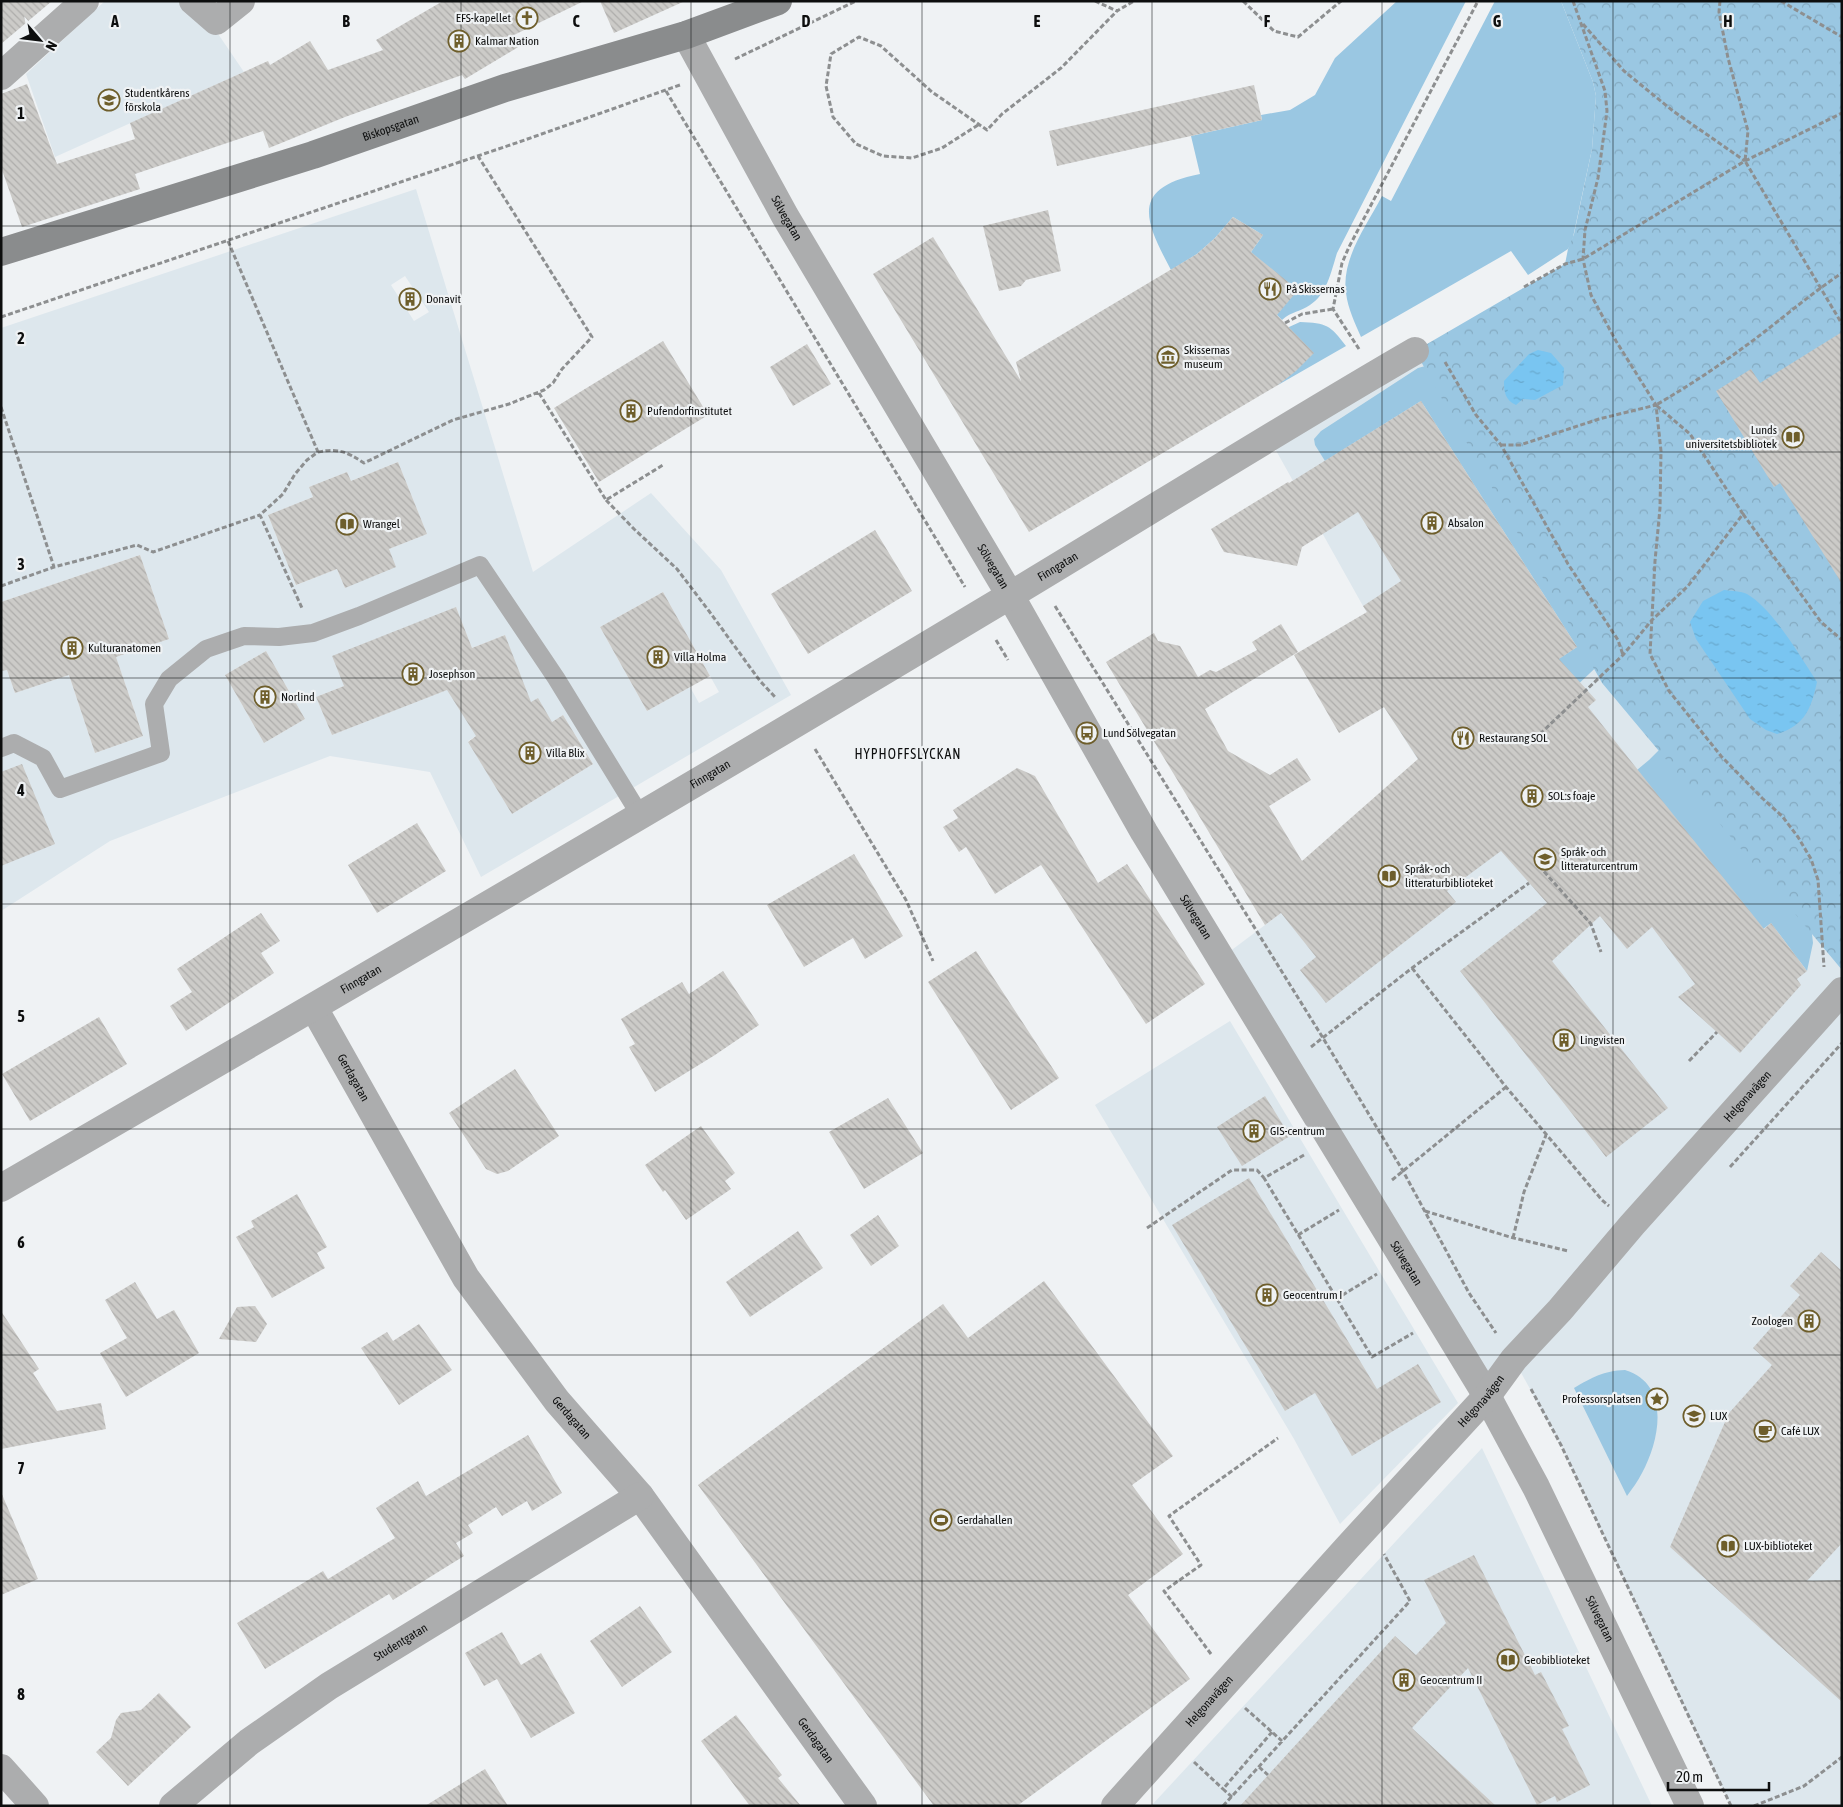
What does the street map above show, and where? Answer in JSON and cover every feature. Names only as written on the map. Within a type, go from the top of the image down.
[{"type":"street","points":[[1,76],[85,1]]},
{"type":"street","points":[[194,1],[216,21],[240,1]]},
{"type":"street","name":"Biskopsgatan","points":[[1,252],[313,155],[505,88],[686,35],[750,13],[778,1]]},
{"type":"street","name":"Sölvegatan","points":[[686,35],[790,225],[1010,596],[1144,832],[1487,1396],[1536,1487],[1690,1806]]},
{"type":"street","name":"Finngatan","points":[[1,1188],[314,1008],[1010,596],[1415,351]]},
{"type":"street","name":"Helgonavägen","points":[[1115,1806],[1353,1541],[1487,1396],[1514,1359],[1560,1310],[1632,1225],[1834,1000]]},
{"type":"street","name":"Gerdagatan","points":[[314,1008],[466,1278],[557,1401],[640,1496],[863,1806]]},
{"type":"street","name":"Studentgatan","points":[[173,1806],[249,1742],[329,1686],[640,1496]]},
{"type":"street","points":[[1,1768],[35,1806]]},
{"type":"lane","points":[[1,748],[14,744],[42,758],[60,789],[161,753],[154,704],[169,679],[206,649],[244,636],[279,637],[313,633],[359,616],[480,565],[556,678],[640,815]]},
{"type":"path","points":[[1,317],[666,91],[707,74],[856,1]]},
{"type":"path","points":[[1095,1],[1117,11]]},
{"type":"path","points":[[978,125],[942,148],[912,158],[883,156],[856,144],[833,117],[826,86],[831,54],[859,37],[881,46],[932,92],[987,130],[1002,114],[1061,68],[1117,11],[1134,1]]},
{"type":"path","points":[[1244,1],[1274,31],[1298,37],[1341,1]]},
{"type":"path","points":[[1376,374],[1333,309],[1342,263],[1349,246],[1478,1]]},
{"type":"path","points":[[1573,1],[1605,91],[1607,111],[1598,178],[1585,230],[1583,259],[1591,295],[1616,341],[1656,405],[1690,434],[1743,514],[1821,622],[1842,640]]},
{"type":"path","points":[[1720,1],[1719,12],[1728,58],[1748,131],[1745,161]]},
{"type":"path","points":[[1781,1],[1842,37]]},
{"type":"path","points":[[1581,22],[1624,71],[1673,111],[1745,161],[1842,324]]},
{"type":"path","points":[[1524,287],[1565,264],[1583,259],[1745,161],[1842,113]]},
{"type":"path","points":[[1,586],[54,567],[137,545],[152,552],[260,515],[283,494],[295,474],[307,460],[318,452],[330,450],[347,452],[364,463],[453,420],[509,404],[539,393],[554,383],[562,369],[592,337],[478,156]]},
{"type":"path","points":[[228,241],[318,452]]},
{"type":"path","points":[[1501,445],[1520,445],[1599,419],[1656,405],[1741,350],[1819,288],[1842,273]]},
{"type":"path","points":[[1285,323],[1302,314],[1333,309]]},
{"type":"path","points":[[1415,351],[1443,358],[1476,415],[1501,445],[1568,564],[1618,640],[1623,656]]},
{"type":"path","points":[[539,393],[606,500],[663,466]]},
{"type":"path","points":[[1656,405],[1661,451],[1660,508],[1650,654],[1669,691],[1721,756],[1782,816],[1798,837],[1810,859],[1818,880],[1834,1000]]},
{"type":"path","points":[[1,407],[54,567]]},
{"type":"path","points":[[1540,734],[1623,656],[1652,620],[1688,586],[1743,514]]},
{"type":"path","points":[[260,515],[313,633]]},
{"type":"path","points":[[1038,579],[1323,1038],[1403,1171],[1469,1293],[1514,1359],[1561,1445],[1731,1806]]},
{"type":"path","points":[[1539,866],[1590,924],[1601,952]]},
{"type":"path","points":[[1286,1066],[1412,968],[1529,883]]},
{"type":"path","points":[[1412,968],[1546,1135],[1602,1200],[1632,1225]]},
{"type":"path","points":[[1689,1061],[1717,1032]]},
{"type":"path","points":[[1367,1200],[1506,1087]]},
{"type":"path","points":[[1513,1238],[1524,1192],[1546,1135]]},
{"type":"path","points":[[1264,1178],[1300,1157]]},
{"type":"path","points":[[1147,1228],[1232,1170],[1257,1170],[1264,1178],[1372,1358],[1415,1332]]},
{"type":"path","points":[[1424,1211],[1563,1251],[1607,1256]]},
{"type":"path","points":[[1298,1235],[1331,1215]]},
{"type":"path","points":[[1336,1299],[1370,1279]]},
{"type":"path","points":[[1230,1678],[1164,1591],[1200,1564],[1169,1516],[1278,1438]]},
{"type":"path","points":[[1223,1806],[1410,1601],[1384,1554]]},
{"type":"path","points":[[1243,1707],[1282,1741]]},
{"type":"path","points":[[1223,1789],[1272,1732]]},
{"type":"path","points":[[1754,1806],[1804,1786],[1842,1757]]},
{"type":"path","points":[[1193,1761],[1232,1796]]},
{"type":"path","points":[[1259,1767],[1268,1775]]},
{"type":"shaded area","name":"Studentkårens förskola","points":[[105,1],[187,1],[212,25],[244,72],[55,157],[26,74]]},
{"type":"shaded area","points":[[416,189],[533,572],[651,493],[721,570],[791,695],[481,877],[430,772],[330,756],[110,841],[1,911],[1,665],[7,670],[15,693],[69,675],[95,753],[143,736],[116,657],[169,639],[140,555],[1,602],[1,328]],"holes":[[[405,276],[429,312],[414,321],[391,285]],[[398,462],[427,534],[389,549],[345,588],[337,569],[296,585],[268,515],[313,497],[309,487],[347,472],[351,481]],[[663,592],[719,692],[699,703],[690,687],[647,711],[600,627]],[[456,607],[472,648],[505,635],[515,663],[332,735],[316,697],[344,686]],[[266,651],[305,719],[264,743],[225,675]],[[563,715],[593,764],[512,814],[468,741],[476,736],[552,722]]]},
{"type":"shaded area","name":"Språk- och litteraturcentrum","points":[[1415,351],[1602,683],[1842,970],[1842,1806],[1731,1806],[1561,1445],[1514,1360],[1487,1396],[1221,958],[1281,913],[1431,780],[1353,659],[1383,638],[1363,606],[1269,438]]},
{"type":"shaded area","points":[[1230,1021],[1458,1403],[1340,1524],[1294,1439],[1095,1105]]},
{"type":"shaded area","points":[[1482,1448],[1652,1806],[1151,1806],[1433,1501]]},
{"type":"green space","points":[[1397,1],[1466,1],[1337,253],[1328,282],[1321,295],[1310,305],[1282,320],[1276,314],[1251,252],[1263,235],[1233,217],[1215,238],[1197,254],[1171,270],[1155,236],[1150,222],[1149,209],[1153,198],[1162,188],[1177,180],[1200,174],[1191,136],[1262,120],[1261,115],[1290,110],[1315,95],[1335,58]]},
{"type":"green space","points":[[1495,1],[1561,1],[1593,82],[1596,96],[1592,149],[1572,242],[1568,249],[1528,275],[1511,251],[1361,337],[1350,310],[1346,293],[1345,280],[1351,255],[1382,196],[1391,201]]},
{"type":"green space","points":[[1561,1],[1842,1],[1842,970],[1602,683],[1415,351],[1565,264],[1574,234],[1592,149],[1596,96],[1593,82]]},
{"type":"green space","points":[[1300,322],[1327,326],[1332,329],[1346,346],[1278,385],[1289,327]]},
{"type":"green space","points":[[1429,365],[1608,656],[1534,726],[1546,667],[1577,647],[1421,401],[1325,461],[1315,445],[1314,439],[1321,431],[1418,368]]},
{"type":"green space","points":[[1664,745],[1809,908],[1813,943],[1807,971],[1771,923],[1741,946],[1637,770]]},
{"type":"green space","points":[[1625,1370],[1640,1377],[1650,1387],[1658,1414],[1657,1430],[1648,1460],[1639,1479],[1627,1496],[1574,1388],[1598,1375]]},
{"type":"water","points":[[1538,350],[1551,353],[1564,368],[1563,385],[1535,400],[1523,399],[1516,405],[1509,401],[1506,395],[1504,381],[1529,354]]},
{"type":"water","points":[[1724,590],[1747,594],[1767,610],[1817,682],[1806,714],[1795,726],[1787,730],[1777,734],[1766,730],[1750,719],[1696,639],[1690,622],[1703,601]]},
{"type":"building","points":[[1,1],[52,1],[1,44]]},
{"type":"building","points":[[443,1],[584,1],[514,35],[520,46],[465,79],[462,75],[345,117],[269,148],[263,131],[135,174],[140,189],[22,227],[1,167],[1,94],[27,84],[57,164],[135,139],[130,123],[268,61],[270,65],[310,41],[328,70],[383,50],[376,40]]},
{"type":"building","points":[[600,1],[685,1],[614,33]]},
{"type":"building","points":[[1254,85],[1262,120],[1057,166],[1049,131]]},
{"type":"building","points":[[1048,210],[1061,271],[1026,280],[1021,286],[999,291],[983,226]]},
{"type":"building","name":"Skissernas museum","points":[[1233,217],[1263,235],[1251,252],[1298,290],[1277,315],[1314,353],[1278,385],[1029,532],[873,274],[933,237],[1021,381],[1016,362],[1197,254],[1215,238]]},
{"type":"building","name":"Lunds universitetsbibliotek","points":[[1842,332],[1842,584],[1780,483],[1774,487],[1716,391],[1751,369],[1760,383]]},
{"type":"building","name":"Pufendorfinstitutet","points":[[663,341],[708,415],[599,482],[554,408]]},
{"type":"building","points":[[807,344],[831,384],[793,406],[770,367]]},
{"type":"building","points":[[1421,401],[1577,647],[1559,659],[1596,700],[1588,707],[1764,929],[1771,923],[1807,971],[1797,979],[1801,985],[1740,1053],[1678,997],[1695,984],[1652,927],[1627,949],[1600,916],[1552,961],[1668,1108],[1606,1157],[1460,971],[1547,903],[1501,851],[1447,891],[1456,902],[1326,1003],[1300,970],[1316,957],[1281,913],[1265,925],[1106,662],[1154,633],[1158,641],[1180,646],[1198,677],[1210,670],[1216,672],[1257,650],[1252,642],[1281,624],[1298,652],[1205,709],[1228,751],[1270,775],[1297,758],[1311,780],[1269,806],[1302,861],[1418,759],[1384,707],[1339,733],[1294,655],[1367,612],[1363,606],[1401,581],[1358,512],[1302,547],[1297,566],[1224,552],[1211,529]]},
{"type":"building","name":"Wrangel","points":[[398,462],[427,534],[389,549],[396,567],[345,588],[337,569],[296,585],[268,515],[313,497],[309,487],[347,472],[351,481]]},
{"type":"building","points":[[875,530],[912,591],[808,654],[771,594]]},
{"type":"building","name":"Kulturanatomen","points":[[140,555],[169,639],[116,657],[143,736],[95,753],[69,675],[15,693],[7,670],[1,671],[1,602]]},
{"type":"building","name":"Villa Holma","points":[[663,592],[710,676],[647,711],[600,627]]},
{"type":"building","points":[[456,607],[472,648],[505,635],[531,702],[538,698],[552,722],[563,715],[593,764],[512,814],[468,742],[476,736],[447,690],[332,735],[316,697],[344,686],[332,656]]},
{"type":"building","name":"Norlind","points":[[266,651],[305,719],[264,743],[225,675]]},
{"type":"building","points":[[22,764],[55,844],[1,866],[1,772]]},
{"type":"building","points":[[1017,768],[1035,776],[1098,883],[1127,864],[1205,984],[1146,1024],[1041,865],[995,894],[966,847],[959,852],[943,827],[958,818],[953,810]]},
{"type":"building","points":[[417,823],[446,871],[377,913],[348,865]]},
{"type":"building","points":[[854,854],[903,936],[865,959],[853,938],[804,967],[767,905]]},
{"type":"building","points":[[261,913],[280,941],[261,953],[274,973],[186,1031],[170,1006],[192,992],[177,969]]},
{"type":"building","points":[[976,951],[1059,1078],[1011,1110],[928,982]]},
{"type":"building","points":[[723,971],[759,1025],[655,1092],[629,1047],[635,1044],[621,1019],[682,982],[689,994]]},
{"type":"building","points":[[99,1017],[127,1064],[30,1121],[2,1074]]},
{"type":"building","points":[[515,1069],[559,1136],[508,1171],[497,1174],[486,1169],[449,1113]]},
{"type":"building","name":"GIS-centrum","points":[[1265,1096],[1290,1136],[1242,1166],[1217,1127]]},
{"type":"building","points":[[888,1098],[923,1153],[864,1189],[829,1132]]},
{"type":"building","points":[[701,1126],[735,1173],[725,1181],[731,1189],[686,1220],[665,1190],[663,1192],[645,1165]]},
{"type":"building","name":"Geocentrum I","points":[[1249,1178],[1377,1389],[1418,1364],[1441,1402],[1352,1456],[1315,1393],[1285,1411],[1172,1225]]},
{"type":"building","points":[[297,1194],[327,1247],[317,1253],[325,1268],[272,1298],[236,1237],[254,1227],[251,1221]]},
{"type":"building","points":[[878,1215],[899,1246],[871,1266],[850,1235]]},
{"type":"building","points":[[798,1231],[823,1268],[750,1317],[726,1282]]},
{"type":"building","points":[[1821,1252],[1842,1271],[1842,1543],[1807,1581],[1842,1580],[1842,1702],[1670,1547],[1729,1413],[1772,1365],[1753,1348],[1800,1295],[1790,1286]]},
{"type":"building","name":"Gerdahallen","points":[[1044,1281],[1173,1456],[1132,1485],[1183,1554],[1128,1595],[1190,1679],[1017,1806],[934,1806],[698,1485],[943,1304],[968,1338]]},
{"type":"building","points":[[135,1282],[157,1319],[174,1310],[199,1353],[126,1397],[100,1353],[127,1338],[105,1300]]},
{"type":"building","points":[[255,1306],[267,1324],[256,1342],[219,1339],[237,1307]]},
{"type":"building","points":[[1,1311],[39,1369],[33,1373],[57,1411],[101,1403],[106,1429],[1,1449]]},
{"type":"building","points":[[419,1324],[452,1370],[399,1405],[361,1348],[387,1332],[393,1341]]},
{"type":"building","points":[[528,1435],[562,1493],[532,1511],[527,1501],[502,1516],[496,1507],[468,1525],[473,1533],[456,1543],[464,1556],[393,1600],[389,1594],[265,1669],[237,1623],[323,1571],[328,1579],[395,1538],[376,1508],[418,1481],[426,1496]]},
{"type":"building","points":[[1,1492],[38,1579],[1,1595]]},
{"type":"building","name":"Geocentrum II","points":[[1474,1555],[1535,1675],[1541,1672],[1569,1726],[1562,1729],[1590,1785],[1557,1802],[1555,1796],[1537,1805],[1468,1668],[1412,1728],[1496,1806],[1240,1806],[1395,1636],[1416,1655],[1446,1623],[1424,1580]]},
{"type":"building","points":[[640,1606],[672,1652],[622,1687],[590,1641]]},
{"type":"building","points":[[502,1632],[521,1665],[541,1653],[575,1713],[531,1738],[497,1679],[484,1686],[465,1653]]},
{"type":"building","points":[[159,1693],[191,1727],[128,1786],[96,1752],[111,1738],[116,1720],[121,1713],[141,1710]]},
{"type":"building","points":[[736,1715],[782,1775],[778,1778],[801,1806],[750,1806],[701,1741]]},
{"type":"building","points":[[485,1769],[508,1806],[425,1806]]},
{"type":"place","name":"EFS-kapellet","points":[[527,18]]},
{"type":"place","name":"Kalmar Nation","points":[[459,41]]},
{"type":"place","name":"Studentkårens förskola","points":[[109,100]]},
{"type":"place","name":"På Skissernas","points":[[1270,289]]},
{"type":"place","name":"Donavit","points":[[410,299]]},
{"type":"place","name":"Skissernas museum","points":[[1168,357]]},
{"type":"place","name":"Pufendorfinstitutet","points":[[631,411]]},
{"type":"place","name":"Lunds universitetsbibliotek","points":[[1793,437]]},
{"type":"place","name":"Absalon","points":[[1432,523]]},
{"type":"place","name":"Wrangel","points":[[347,524]]},
{"type":"place","name":"Kulturanatomen","points":[[72,648]]},
{"type":"place","name":"Villa Holma","points":[[658,657]]},
{"type":"place","name":"Josephson","points":[[413,674]]},
{"type":"place","name":"Norlind","points":[[265,697]]},
{"type":"place","name":"Lund Sölvegatan","points":[[1087,733]]},
{"type":"place","name":"Restaurang SOL","points":[[1463,738]]},
{"type":"place","name":"Villa Blix","points":[[530,753]]},
{"type":"place","name":"SOL:s foaje","points":[[1532,796]]},
{"type":"place","name":"Språk- och litteraturcentrum","points":[[1545,859]]},
{"type":"place","name":"Språk- och litteraturbiblioteket","points":[[1389,876]]},
{"type":"place","name":"Lingvisten","points":[[1564,1040]]},
{"type":"place","name":"GIS-centrum","points":[[1254,1131]]},
{"type":"place","name":"Geocentrum I","points":[[1267,1295]]},
{"type":"place","name":"Zoologen","points":[[1809,1321]]},
{"type":"place","name":"Professorsplatsen","points":[[1657,1399]]},
{"type":"place","name":"LUX","points":[[1694,1416]]},
{"type":"place","name":"Café LUX","points":[[1765,1431]]},
{"type":"place","name":"Gerdahallen","points":[[941,1520]]},
{"type":"place","name":"LUX-biblioteket","points":[[1728,1546]]},
{"type":"place","name":"Geobiblioteket","points":[[1508,1660]]},
{"type":"place","name":"Geocentrum II","points":[[1404,1680]]},
{"type":"district","name":"HYPHOFFSLYCKAN","points":[[908,754]]}]
